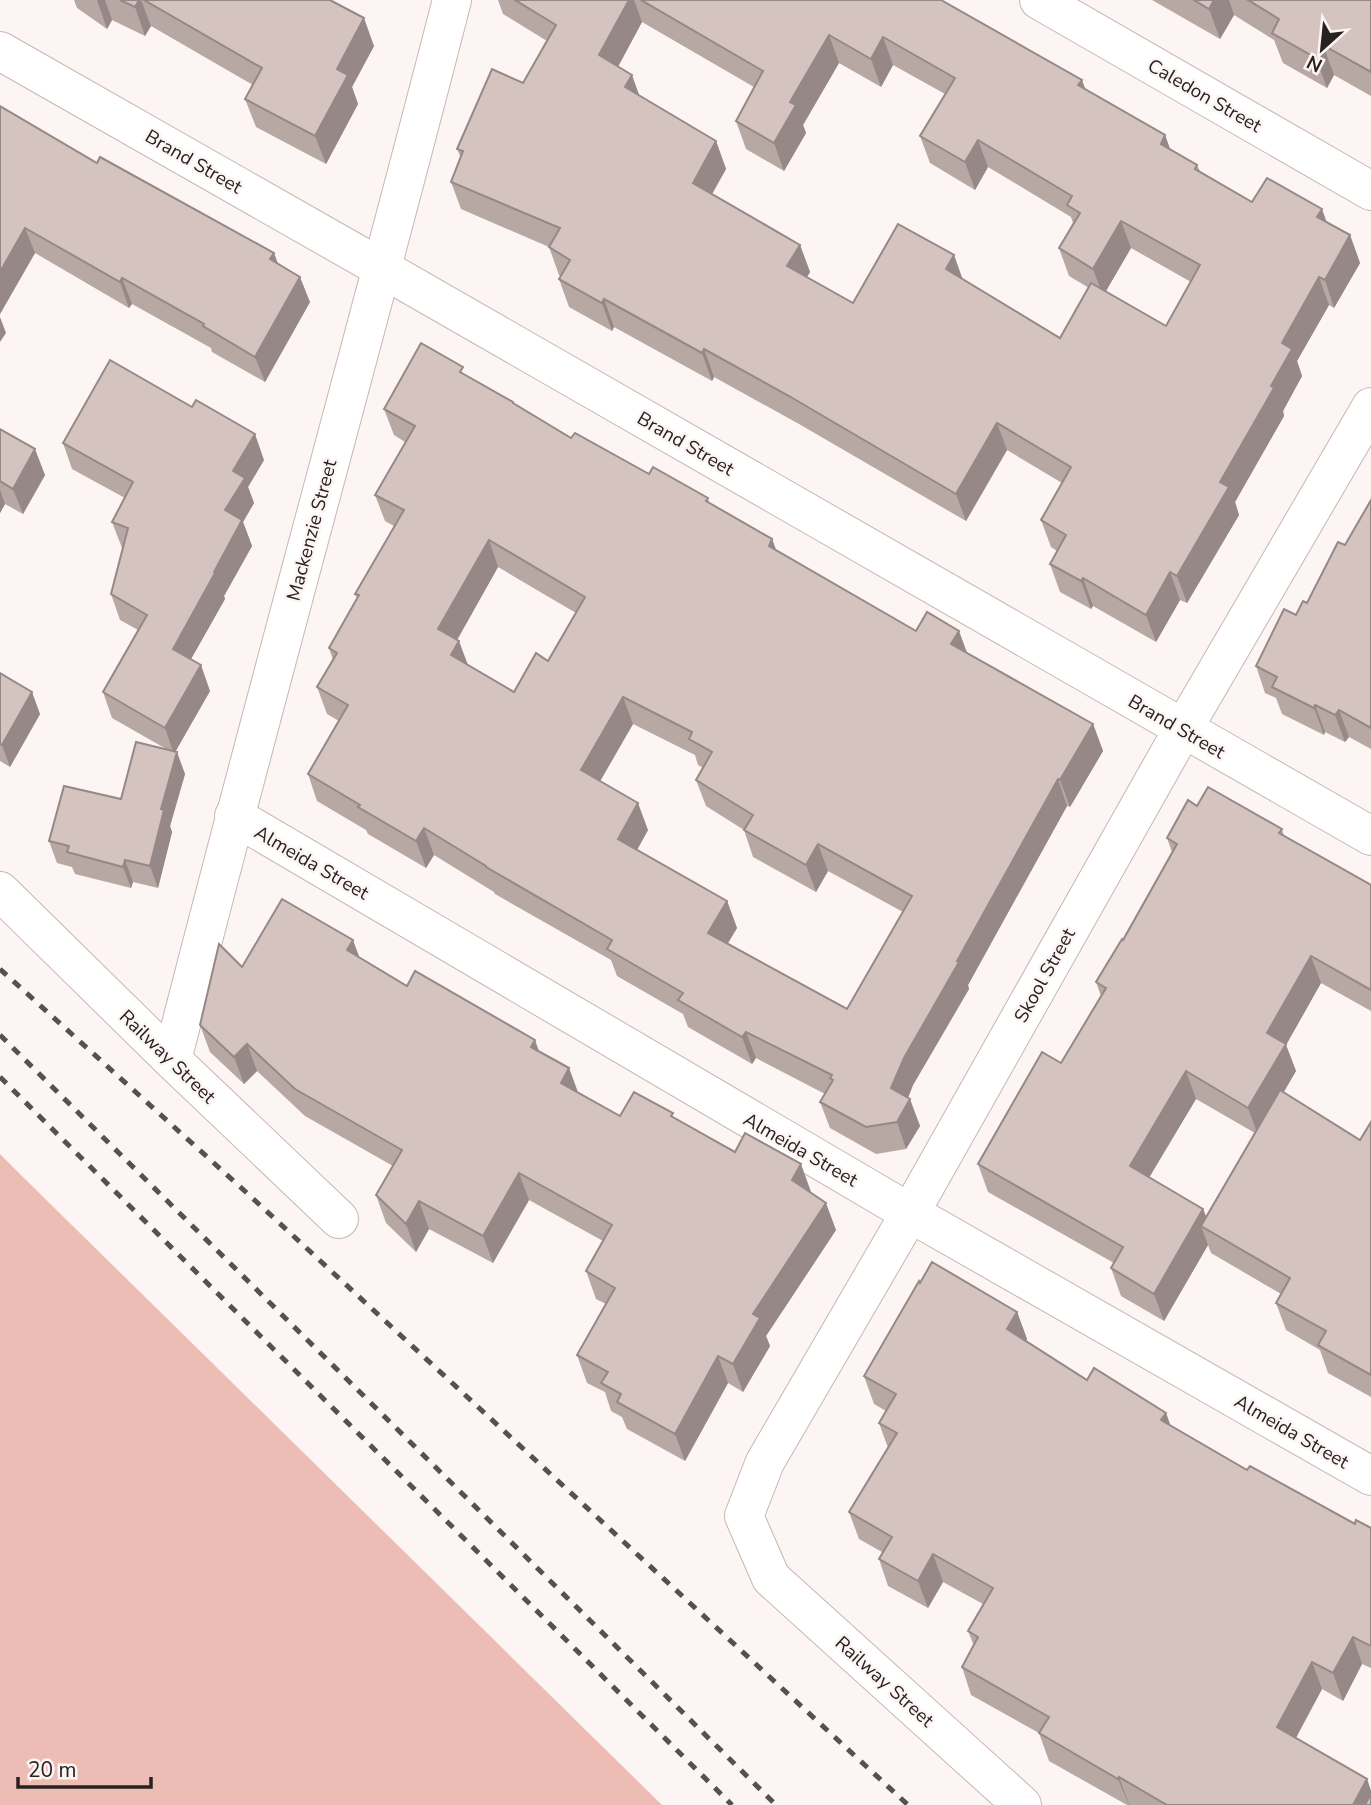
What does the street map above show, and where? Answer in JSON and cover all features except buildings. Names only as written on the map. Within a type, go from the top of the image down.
[{"type":"street","name":"Mackenzie Street","points":[[172,1060],[233,816],[383,269],[452,0]]},
{"type":"street","name":"Caledon Street","points":[[1039,0],[1371,191]]},
{"type":"street","name":"Brand Street","points":[[0,51],[1371,836]]},
{"type":"street","name":"Skool Street","points":[[758,1550],[744,1516],[765,1462],[910,1213],[1183,729],[1371,407]]},
{"type":"street","name":"Almeida Street","points":[[233,816],[910,1213],[1371,1476]]},
{"type":"street","name":"Railway Street","points":[[0,891],[339,1219]]},
{"type":"street","name":"Railway Street","points":[[758,1550],[771,1578],[1022,1805]]},
{"type":"shaded area","points":[[0,1154],[25,1179],[662,1805],[0,1805]]},
{"type":"railway","points":[[0,969],[248,1194],[908,1805]]},
{"type":"railway","points":[[0,1035],[776,1805]]},
{"type":"railway","points":[[0,1077],[732,1805]]}]
